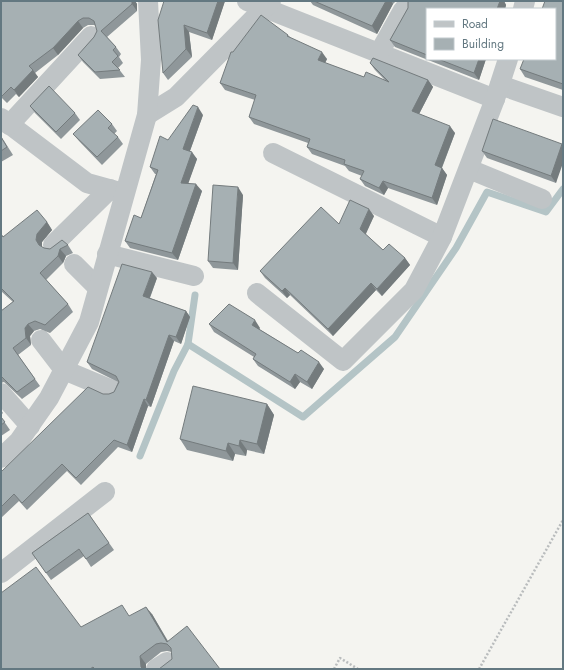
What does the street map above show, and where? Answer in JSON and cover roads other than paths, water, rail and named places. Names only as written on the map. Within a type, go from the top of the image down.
[{"type":"street","points":[[1,458],[19,441],[49,398],[89,322],[107,254],[117,191],[146,115],[151,60],[148,1]]},
{"type":"street","points":[[146,115],[176,98],[261,3],[380,53],[498,92],[563,108]]},
{"type":"street","points":[[380,53],[403,10]]},
{"type":"street","points":[[91,36],[5,121],[86,183],[117,191]]},
{"type":"street","points":[[257,293],[343,361],[414,290],[442,237],[498,92],[508,60]]},
{"type":"street","points":[[274,153],[442,237]]},
{"type":"street","points":[[469,169],[542,199]]},
{"type":"street","points":[[53,245],[117,191]]},
{"type":"street","points":[[107,254],[194,276]]},
{"type":"street","points":[[74,264],[98,288]]},
{"type":"street","points":[[41,340],[64,370],[112,390]]},
{"type":"street","points":[[1,393],[30,426]]},
{"type":"street","points":[[1,573],[106,492]]},
{"type":"waterway","points":[[188,344],[303,417],[395,337],[456,248],[487,192],[546,212],[563,189]]},
{"type":"waterway","points":[[140,456],[174,371],[188,344],[195,295]]}]
